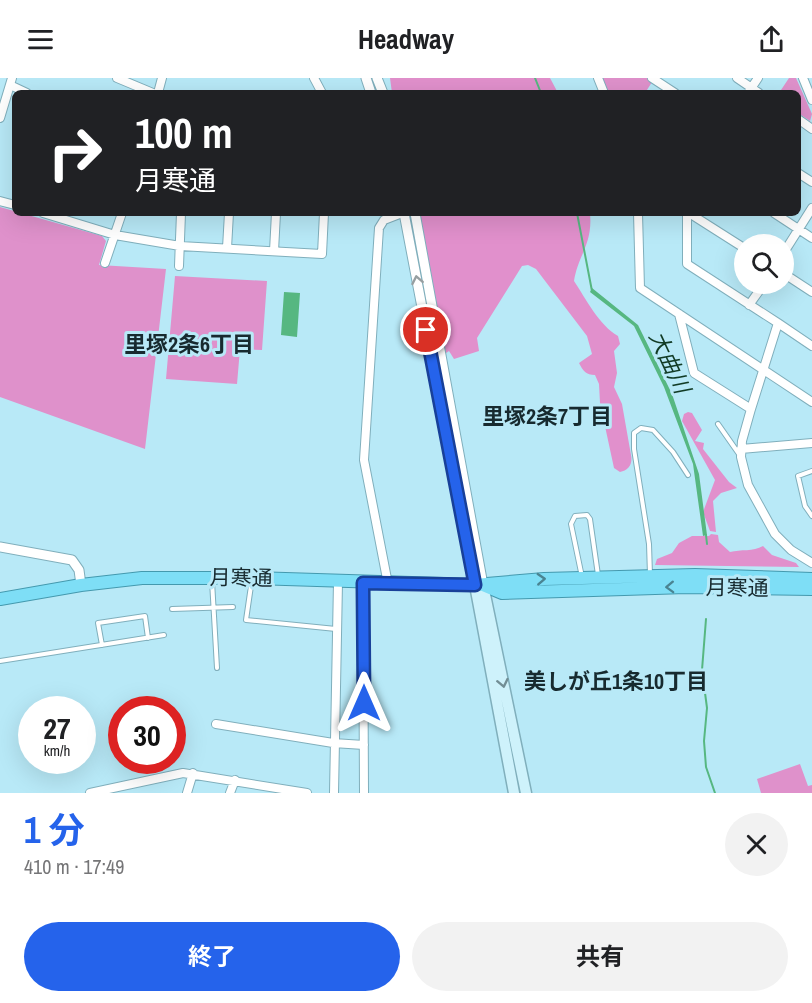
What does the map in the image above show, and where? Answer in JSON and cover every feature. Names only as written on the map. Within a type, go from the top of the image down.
[{"type":"highway","name":"月寒通","points":[[0,600],[81,585],[142,578],[212,577],[479,585],[501,581],[582,577],[812,579]]},
{"type":"highway","name":"月寒通","points":[[479,585],[502,593],[686,587],[812,589]]},
{"type":"main road","points":[[479,585],[514,793]]},
{"type":"main road","points":[[479,585],[526,793]]},
{"type":"street","points":[[117,78],[146,90]]},
{"type":"street","points":[[652,78],[670,90]]},
{"type":"street","points":[[737,78],[750,90],[758,78]]},
{"type":"street","points":[[803,78],[812,100]]},
{"type":"street","points":[[0,118],[11,82]]},
{"type":"street","points":[[794,237],[812,208]]},
{"type":"street","points":[[105,263],[121,216]]},
{"type":"street","points":[[178,266],[181,216]]},
{"type":"street","points":[[227,248],[229,216]]},
{"type":"street","points":[[274,251],[276,216]]},
{"type":"street","points":[[69,217],[115,235],[180,246],[322,254],[324,216]]},
{"type":"street","points":[[379,216],[364,460],[388,584]]},
{"type":"street","points":[[380,225],[387,218],[393,216]]},
{"type":"street","points":[[404,216],[479,585]]},
{"type":"street","points":[[416,216],[479,585]]},
{"type":"street","points":[[638,216],[638,283],[640,288],[812,402]]},
{"type":"street","points":[[688,216],[687,264],[812,346]]},
{"type":"street","points":[[693,216],[734,242]]},
{"type":"street","points":[[779,216],[812,238]]},
{"type":"street","points":[[794,280],[812,292]]},
{"type":"street","points":[[749,305],[757,294]]},
{"type":"street","points":[[679,314],[694,373],[751,409]]},
{"type":"street","points":[[778,323],[751,409],[741,453],[748,485],[775,534],[791,550],[812,563]]},
{"type":"street","points":[[741,453],[812,443]]},
{"type":"street","points":[[0,547],[72,561],[79,570],[81,585]]},
{"type":"street","points":[[334,793],[333,743],[338,582]]},
{"type":"street","points":[[363,583],[364,793]]},
{"type":"street","points":[[216,724],[333,743],[364,745]]},
{"type":"street","points":[[187,793],[193,773]]},
{"type":"street","points":[[90,793],[174,774],[193,773],[307,793]]},
{"type":"street","points":[[230,793],[235,780]]},
{"type":"street","points":[[136,783],[138,793]]},
{"type":"lane","points":[[718,424],[741,453]]},
{"type":"lane","points":[[650,576],[649,544],[634,448],[634,433],[641,428],[653,430],[673,452],[688,475]]},
{"type":"lane","points":[[812,471],[798,476],[805,506],[812,516]]},
{"type":"lane","points":[[582,577],[571,524],[575,516],[586,515],[590,519],[598,577]]},
{"type":"lane","points":[[212,577],[217,668]]},
{"type":"lane","points":[[252,578],[246,620],[336,629]]},
{"type":"lane","points":[[172,609],[233,607]]},
{"type":"lane","points":[[102,645],[98,623],[145,616],[148,638]]},
{"type":"lane","points":[[0,661],[164,635]]},
{"type":"shaded area","points":[[390,78],[550,78],[556,90],[392,90]]},
{"type":"shaded area","points":[[599,78],[654,79],[647,90],[603,90]]},
{"type":"shaded area","points":[[789,78],[796,78],[812,114],[810,121],[801,115],[801,90],[781,90]]},
{"type":"shaded area","points":[[0,207],[12,210],[12,216],[32,216],[102,236],[106,241],[99,265],[166,269],[145,449],[0,397]]},
{"type":"shaded area","points":[[417,216],[590,216],[589,233],[574,281],[599,319],[618,336],[620,344],[614,351],[617,373],[614,387],[622,404],[631,464],[620,472],[614,468],[600,403],[599,384],[595,375],[585,372],[579,363],[592,354],[587,336],[536,269],[528,265],[522,266],[477,338],[479,351],[454,359],[449,351],[446,353]]},
{"type":"shaded area","points":[[175,276],[267,281],[262,350],[240,349],[237,384],[166,379]]},
{"type":"shaded area","points":[[592,288],[638,325],[672,394],[699,474],[707,535],[703,536],[693,464],[664,387],[634,326],[590,292]]},
{"type":"shaded area","points":[[284,292],[300,293],[297,337],[281,335]]},
{"type":"shaded area","points":[[692,413],[702,430],[695,441],[704,443],[703,449],[729,482],[737,488],[721,493],[713,501],[716,532],[710,531],[703,512],[715,480],[682,421],[684,414]]},
{"type":"shaded area","points":[[718,535],[719,542],[730,552],[763,546],[772,555],[796,563],[799,567],[655,565],[657,559],[672,553],[679,543],[692,536]]},
{"type":"shaded area","points":[[800,764],[808,786],[812,785],[812,793],[761,793],[757,779]]},
{"type":"waterway","name":"大曲川","points":[[535,78],[540,90]]},
{"type":"waterway","name":"大曲川","points":[[578,216],[592,291]]},
{"type":"waterway","name":"大曲川","points":[[706,535],[707,544]]},
{"type":"waterway","name":"大曲川","points":[[706,619],[702,670],[707,708],[704,741],[706,767],[715,793]]},
{"type":"district","name":"里塚2条6丁目","points":[[189,344]]},
{"type":"district","name":"里塚2条7丁目","points":[[547,416]]},
{"type":"district","name":"美しが丘1条10丁目","points":[[616,681]]},
{"type":"route","points":[[364,703],[363,583],[475,585],[426,330]]}]
